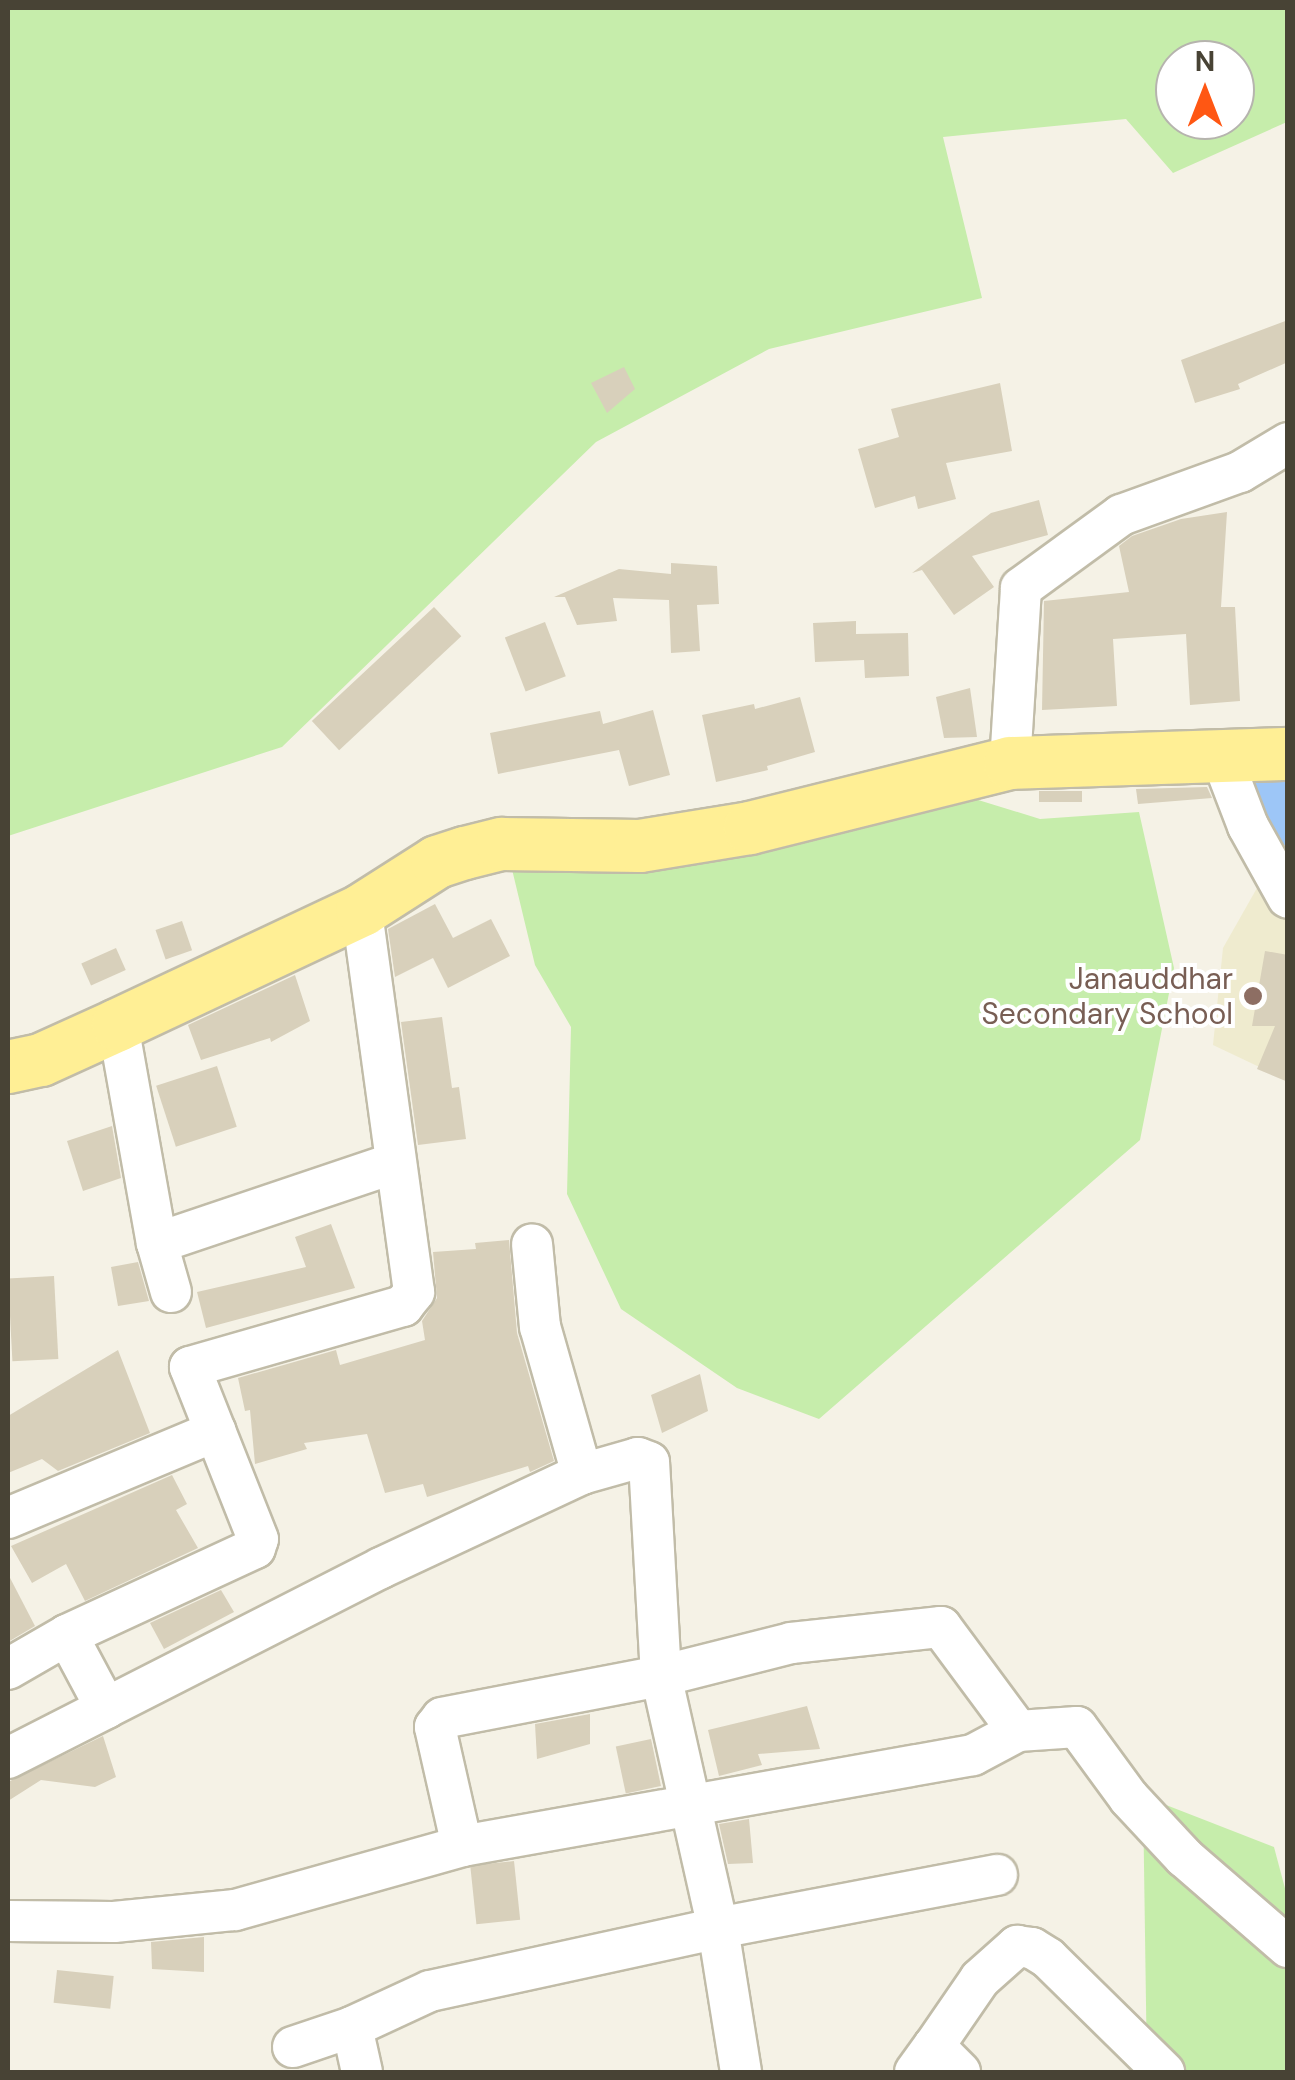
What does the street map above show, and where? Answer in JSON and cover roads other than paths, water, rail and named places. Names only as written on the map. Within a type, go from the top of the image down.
[{"type":"main road","points":[[8,1067],[41,1060],[362,910],[437,862],[502,844],[640,846],[750,828],[1010,763],[1220,753],[1288,754]]},
{"type":"street","points":[[1010,763],[1020,588],[1121,515],[1240,472],[1288,443]]},
{"type":"street","points":[[1220,753],[1248,826],[1288,898]]},
{"type":"street","points":[[8,1670],[67,1635],[255,1548],[258,1540],[190,1367],[402,1306],[414,1292],[362,910]]},
{"type":"street","points":[[118,1025],[157,1244],[172,1292]]},
{"type":"street","points":[[157,1244],[395,1163]]},
{"type":"street","points":[[532,1244],[540,1328],[582,1474]]},
{"type":"street","points":[[8,1518],[216,1431]]},
{"type":"street","points":[[8,1758],[381,1568],[582,1474],[638,1458],[649,1462],[661,1676],[718,1928],[741,2072]]},
{"type":"street","points":[[462,1846],[435,1727],[442,1718],[661,1676],[791,1643],[941,1627],[1018,1731]]},
{"type":"street","points":[[67,1635],[106,1708]]},
{"type":"street","points":[[8,1920],[114,1922],[235,1910],[462,1846],[974,1755],[1018,1731],[1077,1727],[1129,1798],[1184,1857],[1288,1947]]},
{"type":"street","points":[[293,2047],[352,2027],[430,1991],[718,1928],[997,1874]]},
{"type":"street","points":[[936,2064],[980,1979],[1017,1946],[1032,1948],[1048,1958],[1164,2072]]},
{"type":"street","points":[[352,2027],[362,2072]]},
{"type":"water","points":[[1287,752],[1287,846],[1274,841],[1252,782],[1260,768]]},
{"type":"place","name":"Janauddhar Secondary School","points":[[1253,996]]}]
